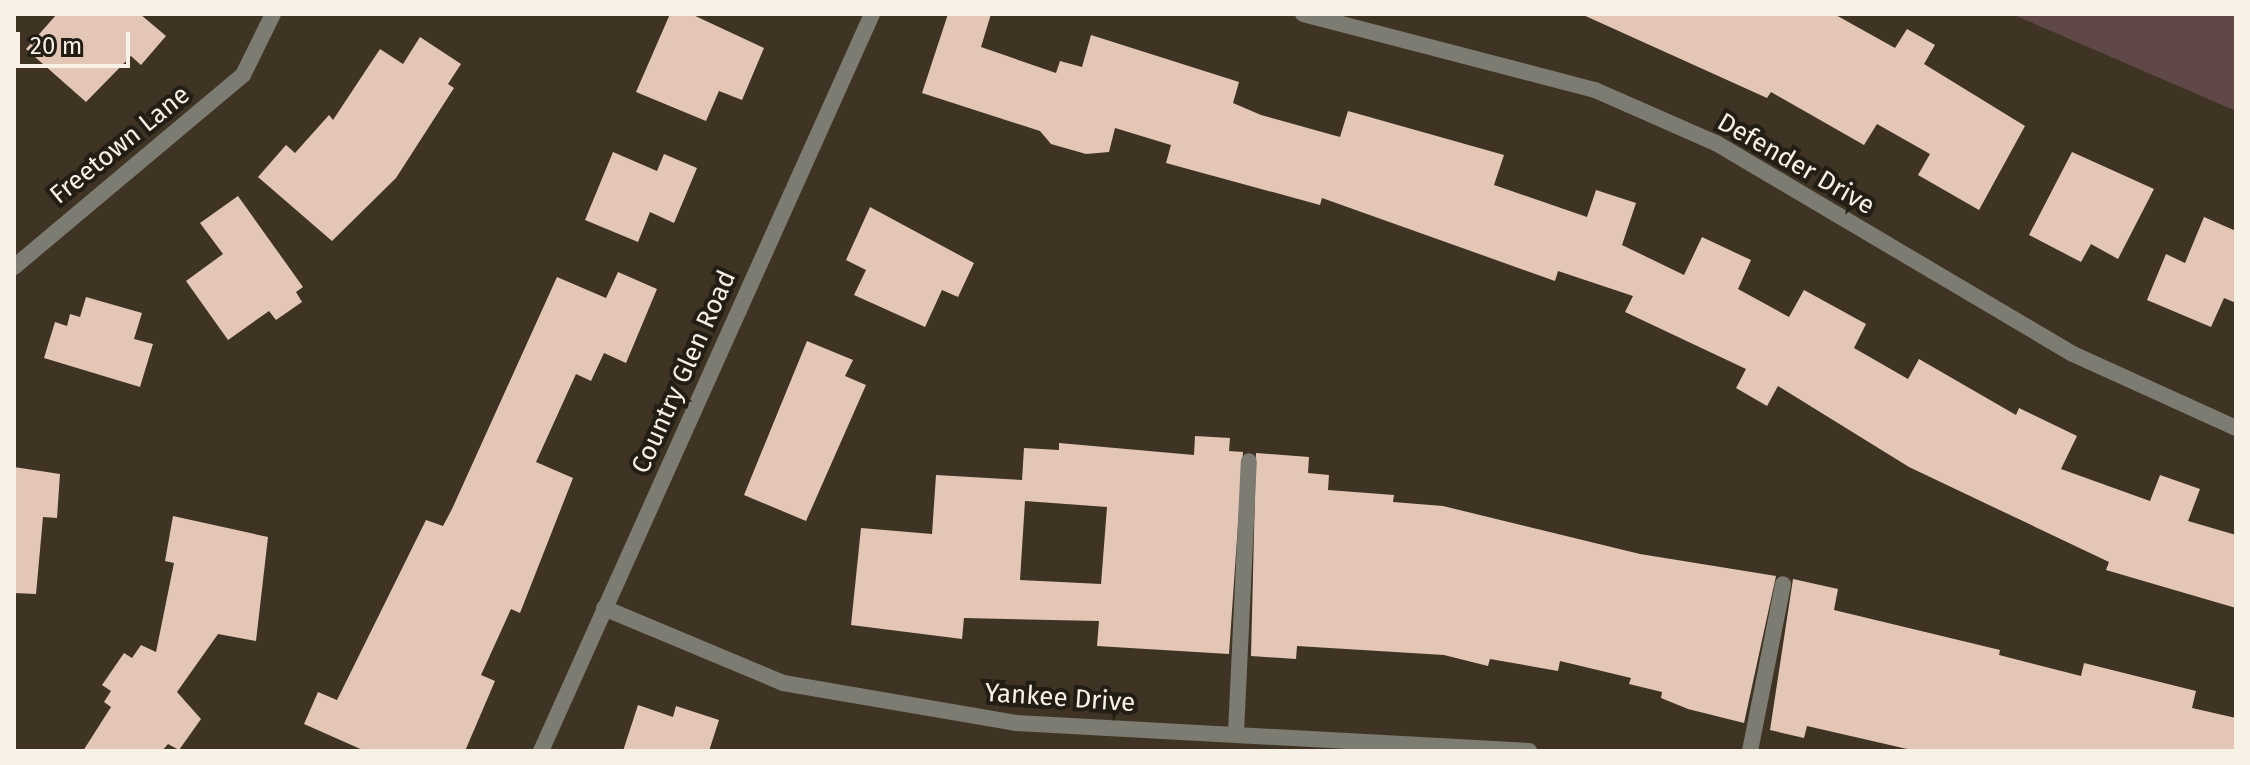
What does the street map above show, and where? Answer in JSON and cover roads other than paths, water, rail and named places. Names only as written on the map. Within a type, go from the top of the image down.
[{"type":"street","name":"Freetown Lane","points":[[14,267],[243,75],[273,14]]},
{"type":"street","name":"Country Glen Road","points":[[541,751],[872,14]]},
{"type":"street","name":"Defender Drive","points":[[1303,14],[1595,90],[1703,137],[2073,354],[2236,428]]},
{"type":"street","points":[[1236,733],[1249,461]]},
{"type":"street","points":[[1750,751],[1783,584]]},
{"type":"street","name":"Yankee Drive","points":[[604,608],[783,683],[1016,723],[1529,751]]}]
